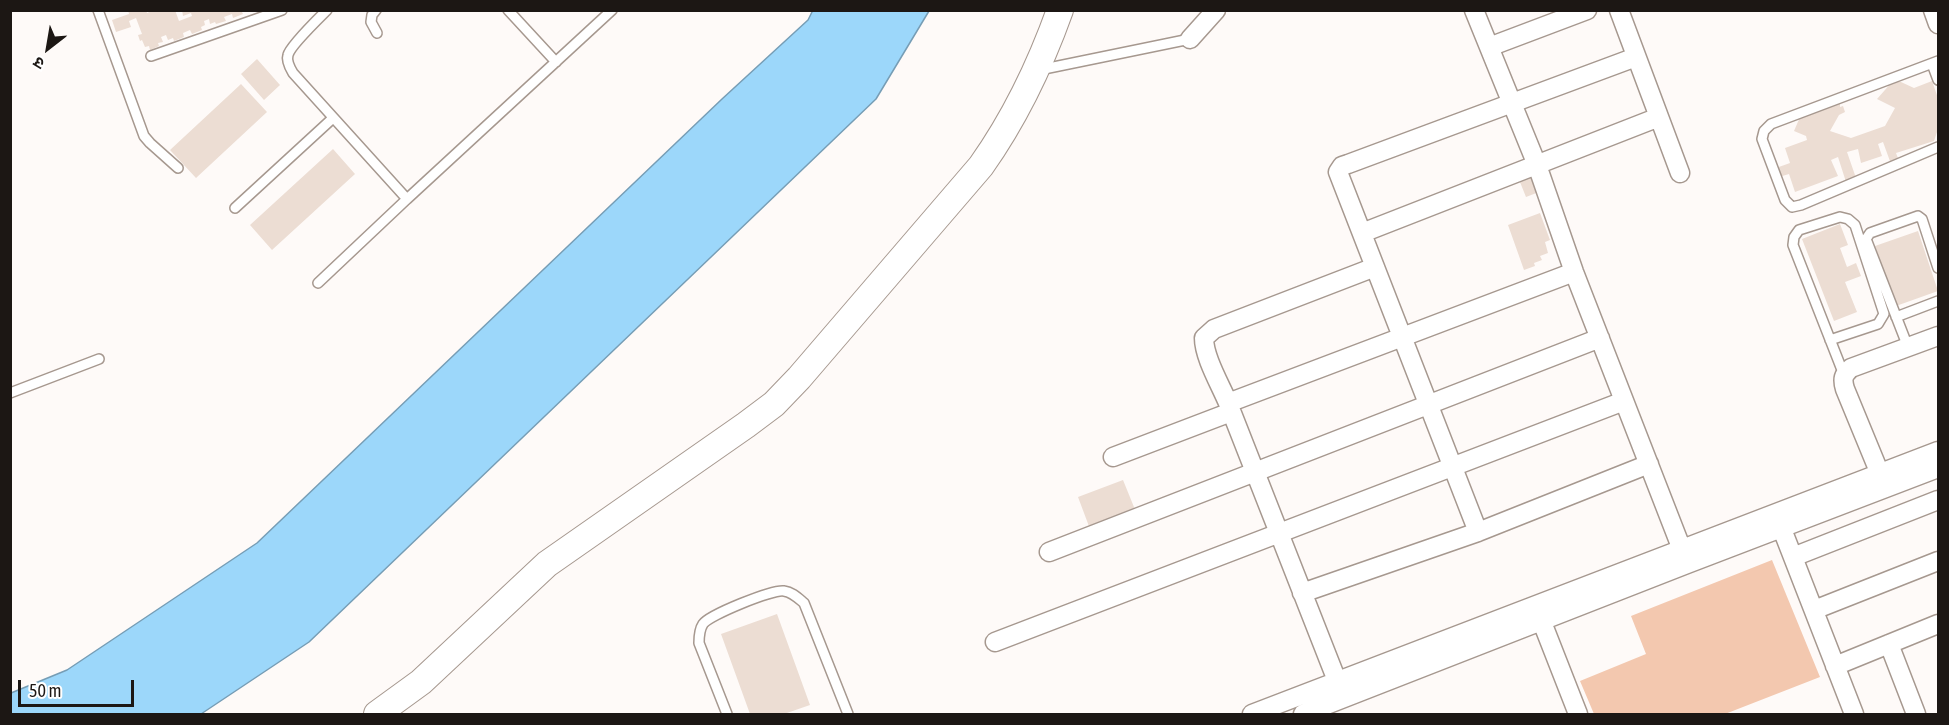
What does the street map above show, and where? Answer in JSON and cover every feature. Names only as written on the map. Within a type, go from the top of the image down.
[{"type":"street","points":[[377,714],[420,682],[547,564],[774,404],[799,378],[981,166],[1011,121],[1036,71],[1060,10]]},
{"type":"street","points":[[1190,39],[1216,10]]},
{"type":"street","points":[[1474,10],[1537,165],[1574,272],[1684,556]]},
{"type":"street","points":[[1489,47],[1587,10]]},
{"type":"street","points":[[1619,10],[1680,173]]},
{"type":"street","points":[[1933,10],[1938,24]]},
{"type":"street","points":[[1478,532],[1338,172],[1342,166],[1636,57]]},
{"type":"street","points":[[1362,233],[1659,117]]},
{"type":"street","points":[[1340,690],[1204,345],[1204,338],[1214,329],[1375,267]]},
{"type":"street","points":[[1113,457],[1402,337],[1574,272]]},
{"type":"street","points":[[1880,474],[1845,389],[1844,375],[1851,368],[1938,336]]},
{"type":"street","points":[[1049,552],[1600,338]]},
{"type":"street","points":[[995,642],[1624,401]]},
{"type":"street","points":[[1252,714],[1340,690],[1542,622],[1684,556],[1782,529],[1849,494],[1880,474],[1938,452]]},
{"type":"street","points":[[1302,593],[1478,532],[1649,464]]},
{"type":"street","points":[[1303,714],[1340,690],[1684,556],[1849,494],[1938,468]]},
{"type":"street","points":[[1793,557],[1938,500]]},
{"type":"street","points":[[1782,529],[1854,714]]},
{"type":"street","points":[[1814,610],[1938,561]]},
{"type":"street","points":[[1542,622],[1578,714]]},
{"type":"street","points":[[1835,666],[1938,624]]},
{"type":"street","points":[[1889,644],[1916,714]]},
{"type":"lane","points":[[98,10],[144,136],[178,168]]},
{"type":"lane","points":[[151,56],[282,10]]},
{"type":"lane","points":[[376,10],[371,22],[377,33]]},
{"type":"lane","points":[[508,10],[556,62]]},
{"type":"lane","points":[[318,283],[612,10]]},
{"type":"lane","points":[[323,12],[293,47],[288,55],[288,64],[293,73],[407,199]]},
{"type":"lane","points":[[1036,71],[1190,39]]},
{"type":"lane","points":[[1938,80],[1935,62],[1771,123],[1764,131],[1762,139],[1785,200],[1792,207],[1938,147]]},
{"type":"lane","points":[[235,208],[333,118]]},
{"type":"lane","points":[[1908,347],[1866,239],[1870,233],[1918,216],[1922,219],[1938,268]]},
{"type":"lane","points":[[1830,340],[1878,324],[1884,314],[1855,225],[1848,219],[1840,217],[1799,230],[1794,237],[1793,245],[1830,340],[1844,375]]},
{"type":"lane","points":[[1896,317],[1938,301]]},
{"type":"lane","points":[[10,393],[99,359]]},
{"type":"lane","points":[[726,714],[699,643],[699,633],[703,623],[742,604],[772,592],[784,590],[804,603],[848,714]]},
{"type":"shaded area","points":[[1772,560],[1820,677],[1725,714],[1594,714],[1580,681],[1646,654],[1631,616]]},
{"type":"water","points":[[813,10],[929,11],[876,99],[309,642],[201,714],[11,714],[11,693],[67,670],[257,543],[722,99],[808,20]]},
{"type":"building","points":[[128,10],[146,10],[147,13],[154,10],[175,10],[179,21],[192,16],[191,13],[183,16],[182,10],[241,10],[243,14],[233,18],[232,14],[224,17],[226,21],[216,24],[215,22],[210,24],[209,19],[204,21],[205,25],[201,27],[202,30],[192,34],[190,30],[183,33],[184,37],[174,41],[173,38],[168,40],[166,35],[161,37],[163,42],[158,43],[159,46],[150,50],[149,46],[145,47],[142,40],[140,41],[138,35],[142,34],[136,18],[129,21],[131,27],[116,32],[112,20],[129,14]]},
{"type":"building","points":[[257,59],[280,85],[264,100],[241,74]]},
{"type":"building","points":[[1932,81],[1938,98],[1938,129],[1934,141],[1896,153],[1899,161],[1891,164],[1883,142],[1878,144],[1882,156],[1861,163],[1858,149],[1847,152],[1856,178],[1846,182],[1838,157],[1831,160],[1838,176],[1795,192],[1789,174],[1779,177],[1776,168],[1790,163],[1785,148],[1807,140],[1806,136],[1794,131],[1800,117],[1840,103],[1840,107],[1843,106],[1845,112],[1839,115],[1830,131],[1851,138],[1885,126],[1895,108],[1877,99],[1892,82],[1901,82],[1914,88]]},
{"type":"building","points":[[241,84],[267,112],[196,178],[170,150]]},
{"type":"building","points":[[333,149],[355,174],[272,250],[250,225]]},
{"type":"building","points":[[1530,172],[1539,192],[1526,197],[1518,177]]},
{"type":"building","points":[[1540,213],[1550,240],[1545,242],[1548,253],[1540,256],[1542,260],[1534,263],[1535,266],[1524,270],[1508,225]]},
{"type":"building","points":[[1840,224],[1848,245],[1840,248],[1847,267],[1856,263],[1861,276],[1845,282],[1857,312],[1834,321],[1802,239]]},
{"type":"building","points":[[1918,231],[1938,291],[1896,306],[1875,246]]},
{"type":"building","points":[[1123,480],[1136,512],[1090,529],[1078,497]]},
{"type":"building","points":[[777,614],[810,705],[784,714],[750,714],[721,634]]}]
